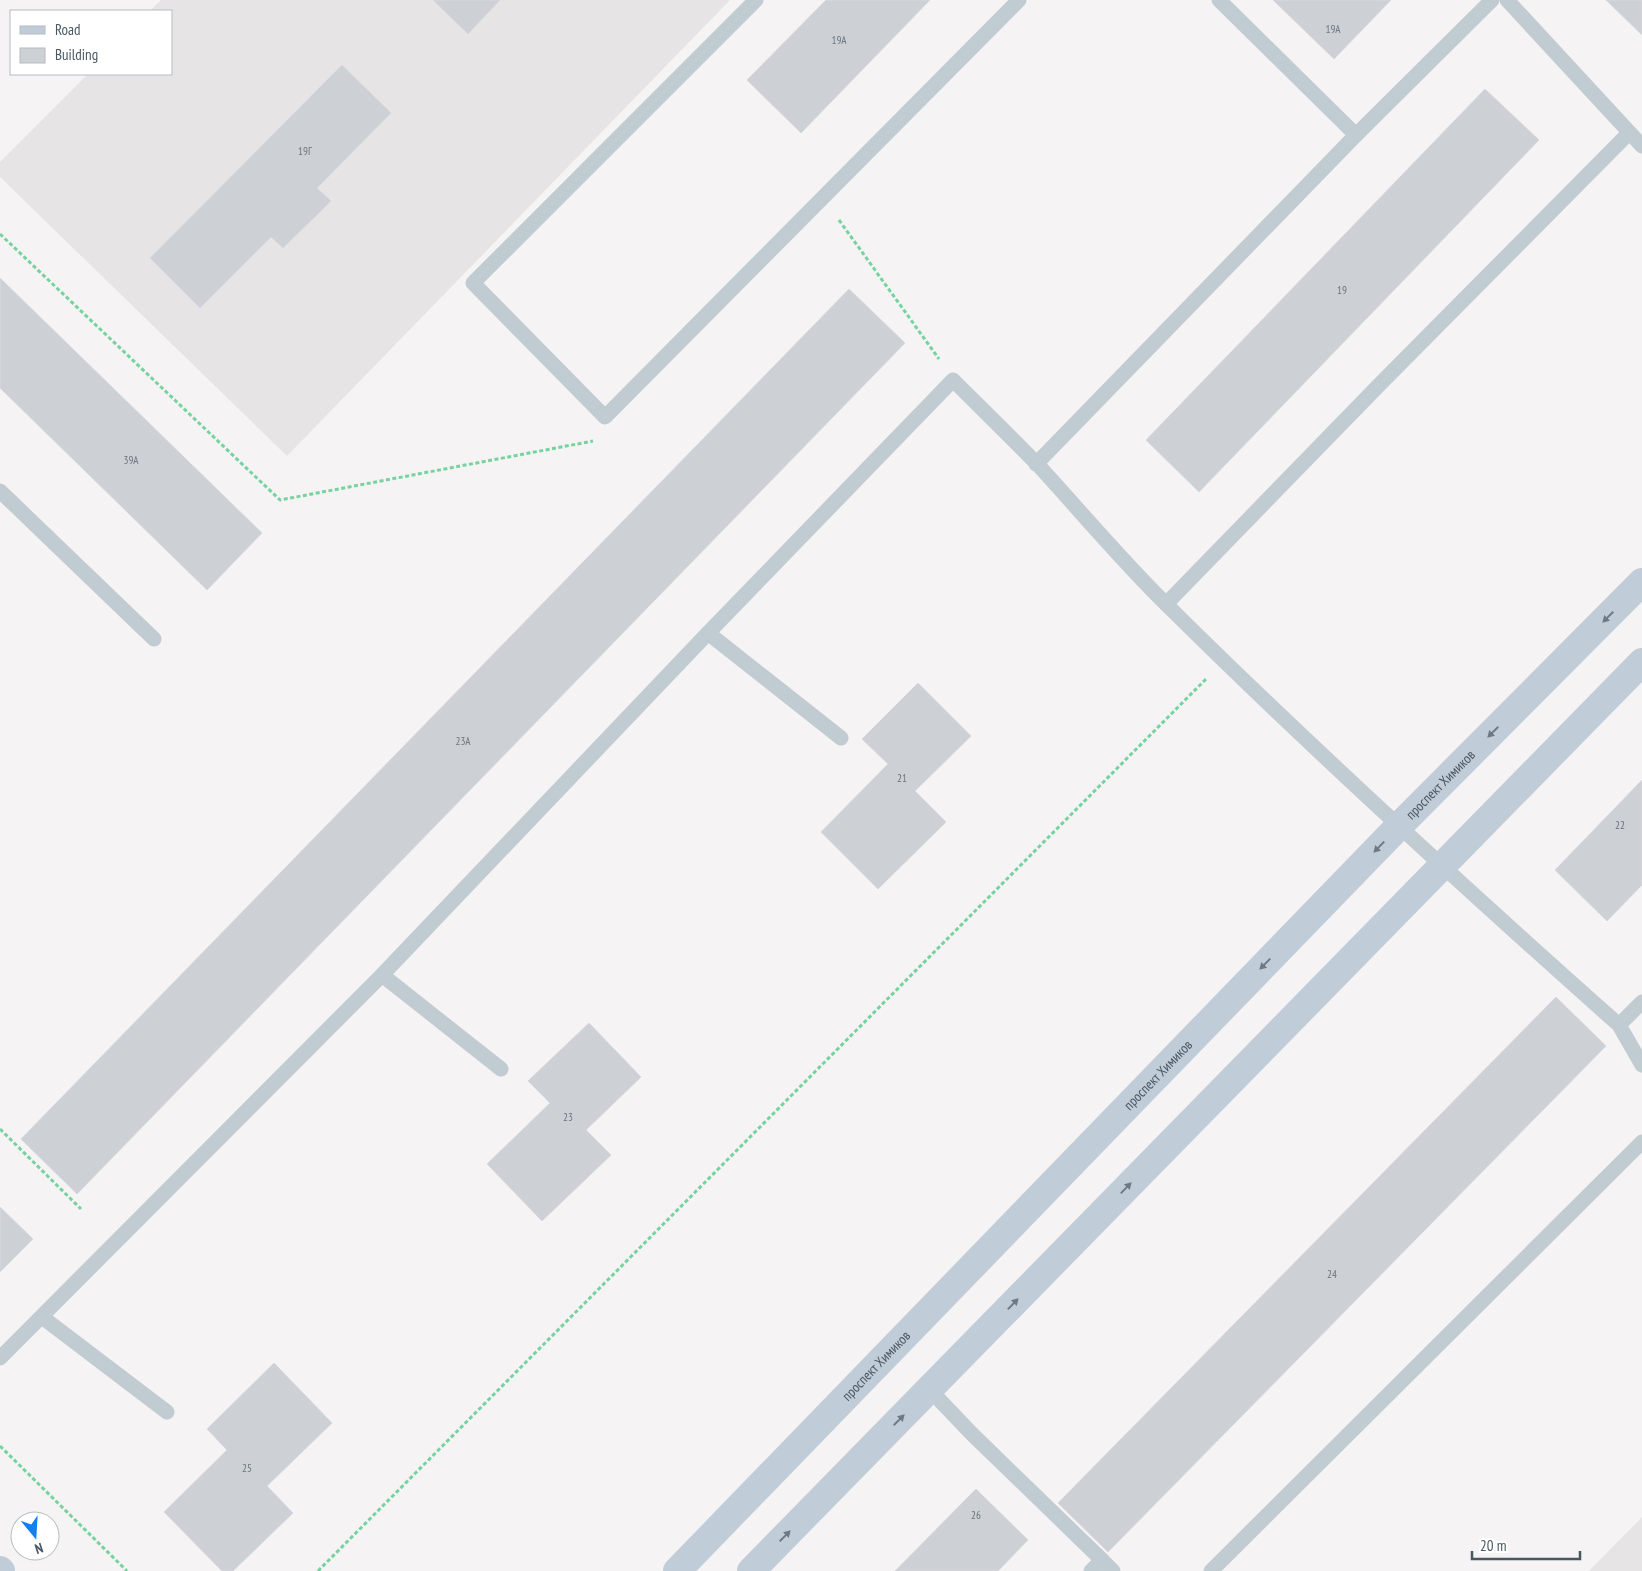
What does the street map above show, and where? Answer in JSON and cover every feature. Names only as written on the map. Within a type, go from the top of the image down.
[{"type":"main road","name":"проспект Химиков","points":[[677,1571],[1400,825],[1642,582]]},
{"type":"main road","points":[[751,1571],[1642,662]]},
{"type":"lane","points":[[756,0],[473,283],[605,417],[1019,0]]},
{"type":"lane","points":[[1219,0],[1356,135]]},
{"type":"lane","points":[[1036,464],[1356,135],[1492,0]]},
{"type":"lane","points":[[1507,0],[1642,146]]},
{"type":"lane","points":[[1166,604],[1389,375],[1630,133]]},
{"type":"lane","points":[[0,1358],[382,975],[708,633],[954,380],[1036,464],[1166,604],[1224,661],[1316,750],[1619,1025],[1642,1065]]},
{"type":"lane","points":[[0,491],[154,639]]},
{"type":"lane","points":[[708,633],[841,738]]},
{"type":"lane","points":[[382,975],[501,1069]]},
{"type":"lane","points":[[1619,1025],[1642,1002]]},
{"type":"lane","points":[[1211,1571],[1642,1142]]},
{"type":"lane","points":[[42,1317],[167,1412]]},
{"type":"lane","points":[[930,1390],[972,1434],[1113,1571]]},
{"type":"lane","points":[[1091,1571],[1102,1560]]},
{"type":"path","points":[[831,225],[838,218],[954,380]]},
{"type":"path","points":[[0,234],[280,500],[596,441]]},
{"type":"path","points":[[318,1571],[1224,661]]},
{"type":"path","points":[[0,1128],[82,1209]]},
{"type":"path","points":[[0,1446],[127,1571]]},
{"type":"shaded area","points":[[161,0],[730,0],[287,456],[0,177],[0,162],[87,75],[172,75],[172,10],[151,10]]},
{"type":"shaded area","points":[[1642,1517],[1642,1571],[1589,1571]]},
{"type":"building","points":[[433,0],[500,0],[468,34]]},
{"type":"building","points":[[826,0],[930,0],[801,133],[747,80]]},
{"type":"building","points":[[1273,0],[1391,0],[1334,59]]},
{"type":"building","points":[[1606,0],[1642,0],[1642,35]]},
{"type":"building","points":[[342,65],[391,113],[317,188],[331,201],[283,248],[271,237],[200,308],[150,258]]},
{"type":"building","points":[[1485,89],[1539,140],[1199,492],[1146,440]]},
{"type":"building","points":[[0,278],[262,533],[207,590],[0,388]]},
{"type":"building","points":[[849,289],[905,343],[77,1194],[21,1139]]},
{"type":"building","points":[[918,683],[971,736],[915,791],[946,822],[878,889],[821,832],[888,764],[862,739]]},
{"type":"building","points":[[1642,780],[1642,885],[1607,921],[1555,870]]},
{"type":"building","points":[[1556,997],[1606,1046],[1108,1552],[1058,1503]]},
{"type":"building","points":[[589,1023],[641,1077],[586,1130],[611,1155],[542,1221],[487,1164],[550,1103],[528,1081]]},
{"type":"building","points":[[0,1207],[33,1239],[0,1272]]},
{"type":"building","points":[[274,1363],[332,1423],[267,1486],[293,1513],[233,1571],[222,1571],[164,1512],[227,1450],[207,1429]]},
{"type":"building","points":[[976,1489],[1028,1540],[998,1571],[895,1571]]}]
